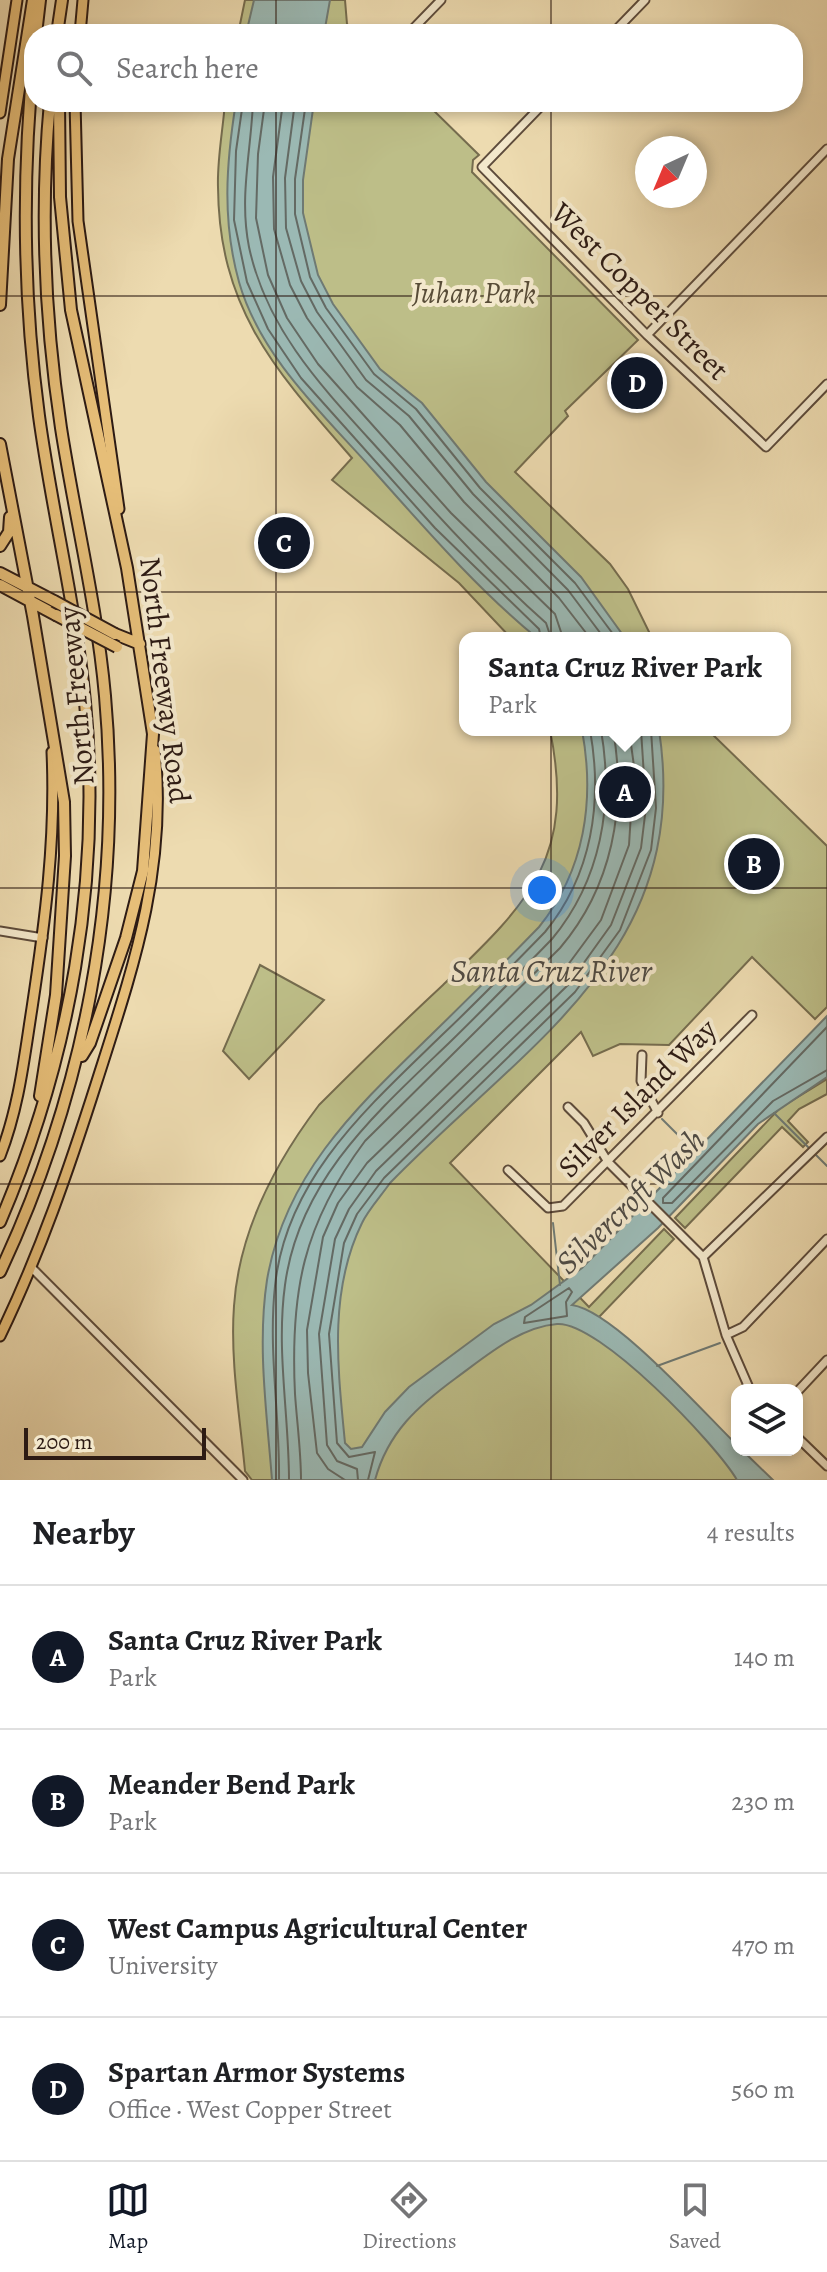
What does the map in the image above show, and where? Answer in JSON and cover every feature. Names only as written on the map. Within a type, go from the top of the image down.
[{"type":"highway","points":[[29,24],[33,0]]},
{"type":"highway","points":[[37,24],[40,0]]},
{"type":"highway","points":[[59,24],[62,0]]},
{"type":"highway","points":[[0,305],[8,159],[24,57]]},
{"type":"highway","name":"North Freeway","points":[[0,1222],[33,1137],[71,993],[89,831],[88,746],[80,658],[47,469],[30,327],[26,158],[30,112]]},
{"type":"highway","name":"North Freeway","points":[[0,1272],[38,1187],[76,1064],[98,954],[107,876],[110,773],[99,644],[65,452],[52,343],[46,221],[50,112]]},
{"type":"highway","points":[[59,112],[60,197],[71,310],[95,432],[127,568]]},
{"type":"highway","points":[[0,444],[60,772],[65,856],[54,1007],[33,1137]]},
{"type":"highway","points":[[0,546],[10,527],[8,484]]},
{"type":"highway","name":"North Freeway Road","points":[[127,568],[153,734]]},
{"type":"highway","points":[[0,573],[140,644]]},
{"type":"highway","points":[[0,585],[117,647],[140,644]]},
{"type":"highway","points":[[76,1064],[90,1043],[134,909],[148,830],[153,734]]},
{"type":"main road","points":[[0,113],[17,0]]},
{"type":"main road","points":[[81,24],[83,0]]},
{"type":"main road","name":"North Freeway Road","points":[[75,112],[78,221],[127,568]]},
{"type":"main road","points":[[0,1156],[20,1097],[43,938],[54,809],[47,709]]},
{"type":"main road","name":"North Freeway Road","points":[[0,1336],[32,1268],[59,1198],[147,918],[158,837],[153,734]]},
{"type":"street","points":[[418,24],[441,0]]},
{"type":"street","points":[[622,24],[645,0]]},
{"type":"street","name":"West Copper Street","points":[[535,112],[482,167],[647,335],[766,447],[827,384]]},
{"type":"street","points":[[647,335],[827,149]]},
{"type":"street","points":[[0,931],[43,938]]},
{"type":"street","name":"Silver Island Way","points":[[508,1170],[554,1211],[563,1206],[752,1015]]},
{"type":"street","points":[[642,1055],[644,1090],[658,1113]]},
{"type":"street","points":[[568,1107],[584,1123],[608,1162],[703,1257],[726,1335],[747,1384]]},
{"type":"street","points":[[703,1257],[827,1137]]},
{"type":"street","points":[[726,1335],[743,1327],[827,1239]]},
{"type":"street","points":[[32,1268],[243,1480]]},
{"type":"street","points":[[803,1386],[827,1360]]},
{"type":"street","points":[[803,1443],[827,1466]]},
{"type":"green space","points":[[245,0],[345,0],[347,24],[240,24]]},
{"type":"green space","name":"Juhan Park","points":[[224,112],[435,112],[479,155],[473,160],[472,172],[638,340],[565,411],[568,416],[515,472],[610,564],[628,589],[649,632],[505,632],[459,583],[332,480],[352,458],[276,366],[241,304],[229,269],[221,230],[219,155]]},
{"type":"green space","points":[[551,736],[714,736],[827,846],[827,1007],[815,1019],[752,957],[669,1045],[620,1044],[593,1056],[581,1032],[450,1163],[589,1307],[664,1229],[674,1239],[599,1317],[731,1450],[731,1456],[737,1456],[761,1480],[252,1480],[245,1471],[234,1368],[233,1326],[243,1251],[262,1199],[288,1150],[319,1105],[500,928],[522,902],[550,845],[556,812],[556,774]]},
{"type":"green space","points":[[260,965],[324,1000],[249,1079],[223,1051]]},
{"type":"green space","points":[[827,1079],[827,1094],[799,1109],[788,1121],[808,1142],[803,1147],[782,1127],[685,1228],[675,1218],[780,1108]]},
{"type":"water","points":[[254,0],[330,0],[326,24],[248,24]]},
{"type":"water","points":[[235,112],[313,112],[303,180],[303,213],[318,275],[333,304],[380,369],[422,403],[486,482],[581,577],[621,632],[530,632],[451,556],[313,405],[262,335],[239,282],[228,215]]},
{"type":"water","name":"Santa Cruz River","points":[[583,736],[659,736],[663,808],[650,875],[624,934],[588,988],[543,1037],[390,1183],[365,1218],[351,1249],[340,1304],[338,1360],[345,1443],[351,1449],[362,1447],[385,1412],[409,1387],[494,1324],[531,1305],[582,1268],[827,1016],[827,1077],[758,1124],[658,1228],[572,1305],[590,1311],[634,1343],[731,1439],[731,1456],[748,1456],[773,1480],[737,1480],[706,1440],[655,1387],[600,1342],[576,1328],[557,1324],[529,1331],[503,1344],[429,1399],[396,1434],[375,1480],[272,1480],[264,1380],[264,1305],[276,1242],[290,1207],[328,1144],[352,1115],[539,927],[555,905],[567,882],[583,833],[587,782]]},
{"type":"waterway","points":[[774,1113],[809,1148]]},
{"type":"waterway","name":"Silvercroft Wash","points":[[662,1119],[695,1152]]},
{"type":"waterway","points":[[814,1153],[827,1166]]},
{"type":"waterway","name":"Silvercroft Wash","points":[[553,1223],[560,1285]]},
{"type":"waterway","points":[[657,1366],[720,1343]]},
{"type":"place","name":"Spartan Armor Systems","points":[[637,383]]},
{"type":"place","name":"West Campus Agricultural Center","points":[[284,543]]},
{"type":"place","name":"Santa Cruz River Park","points":[[625,792]]},
{"type":"place","name":"Meander Bend Park","points":[[754,864]]}]
